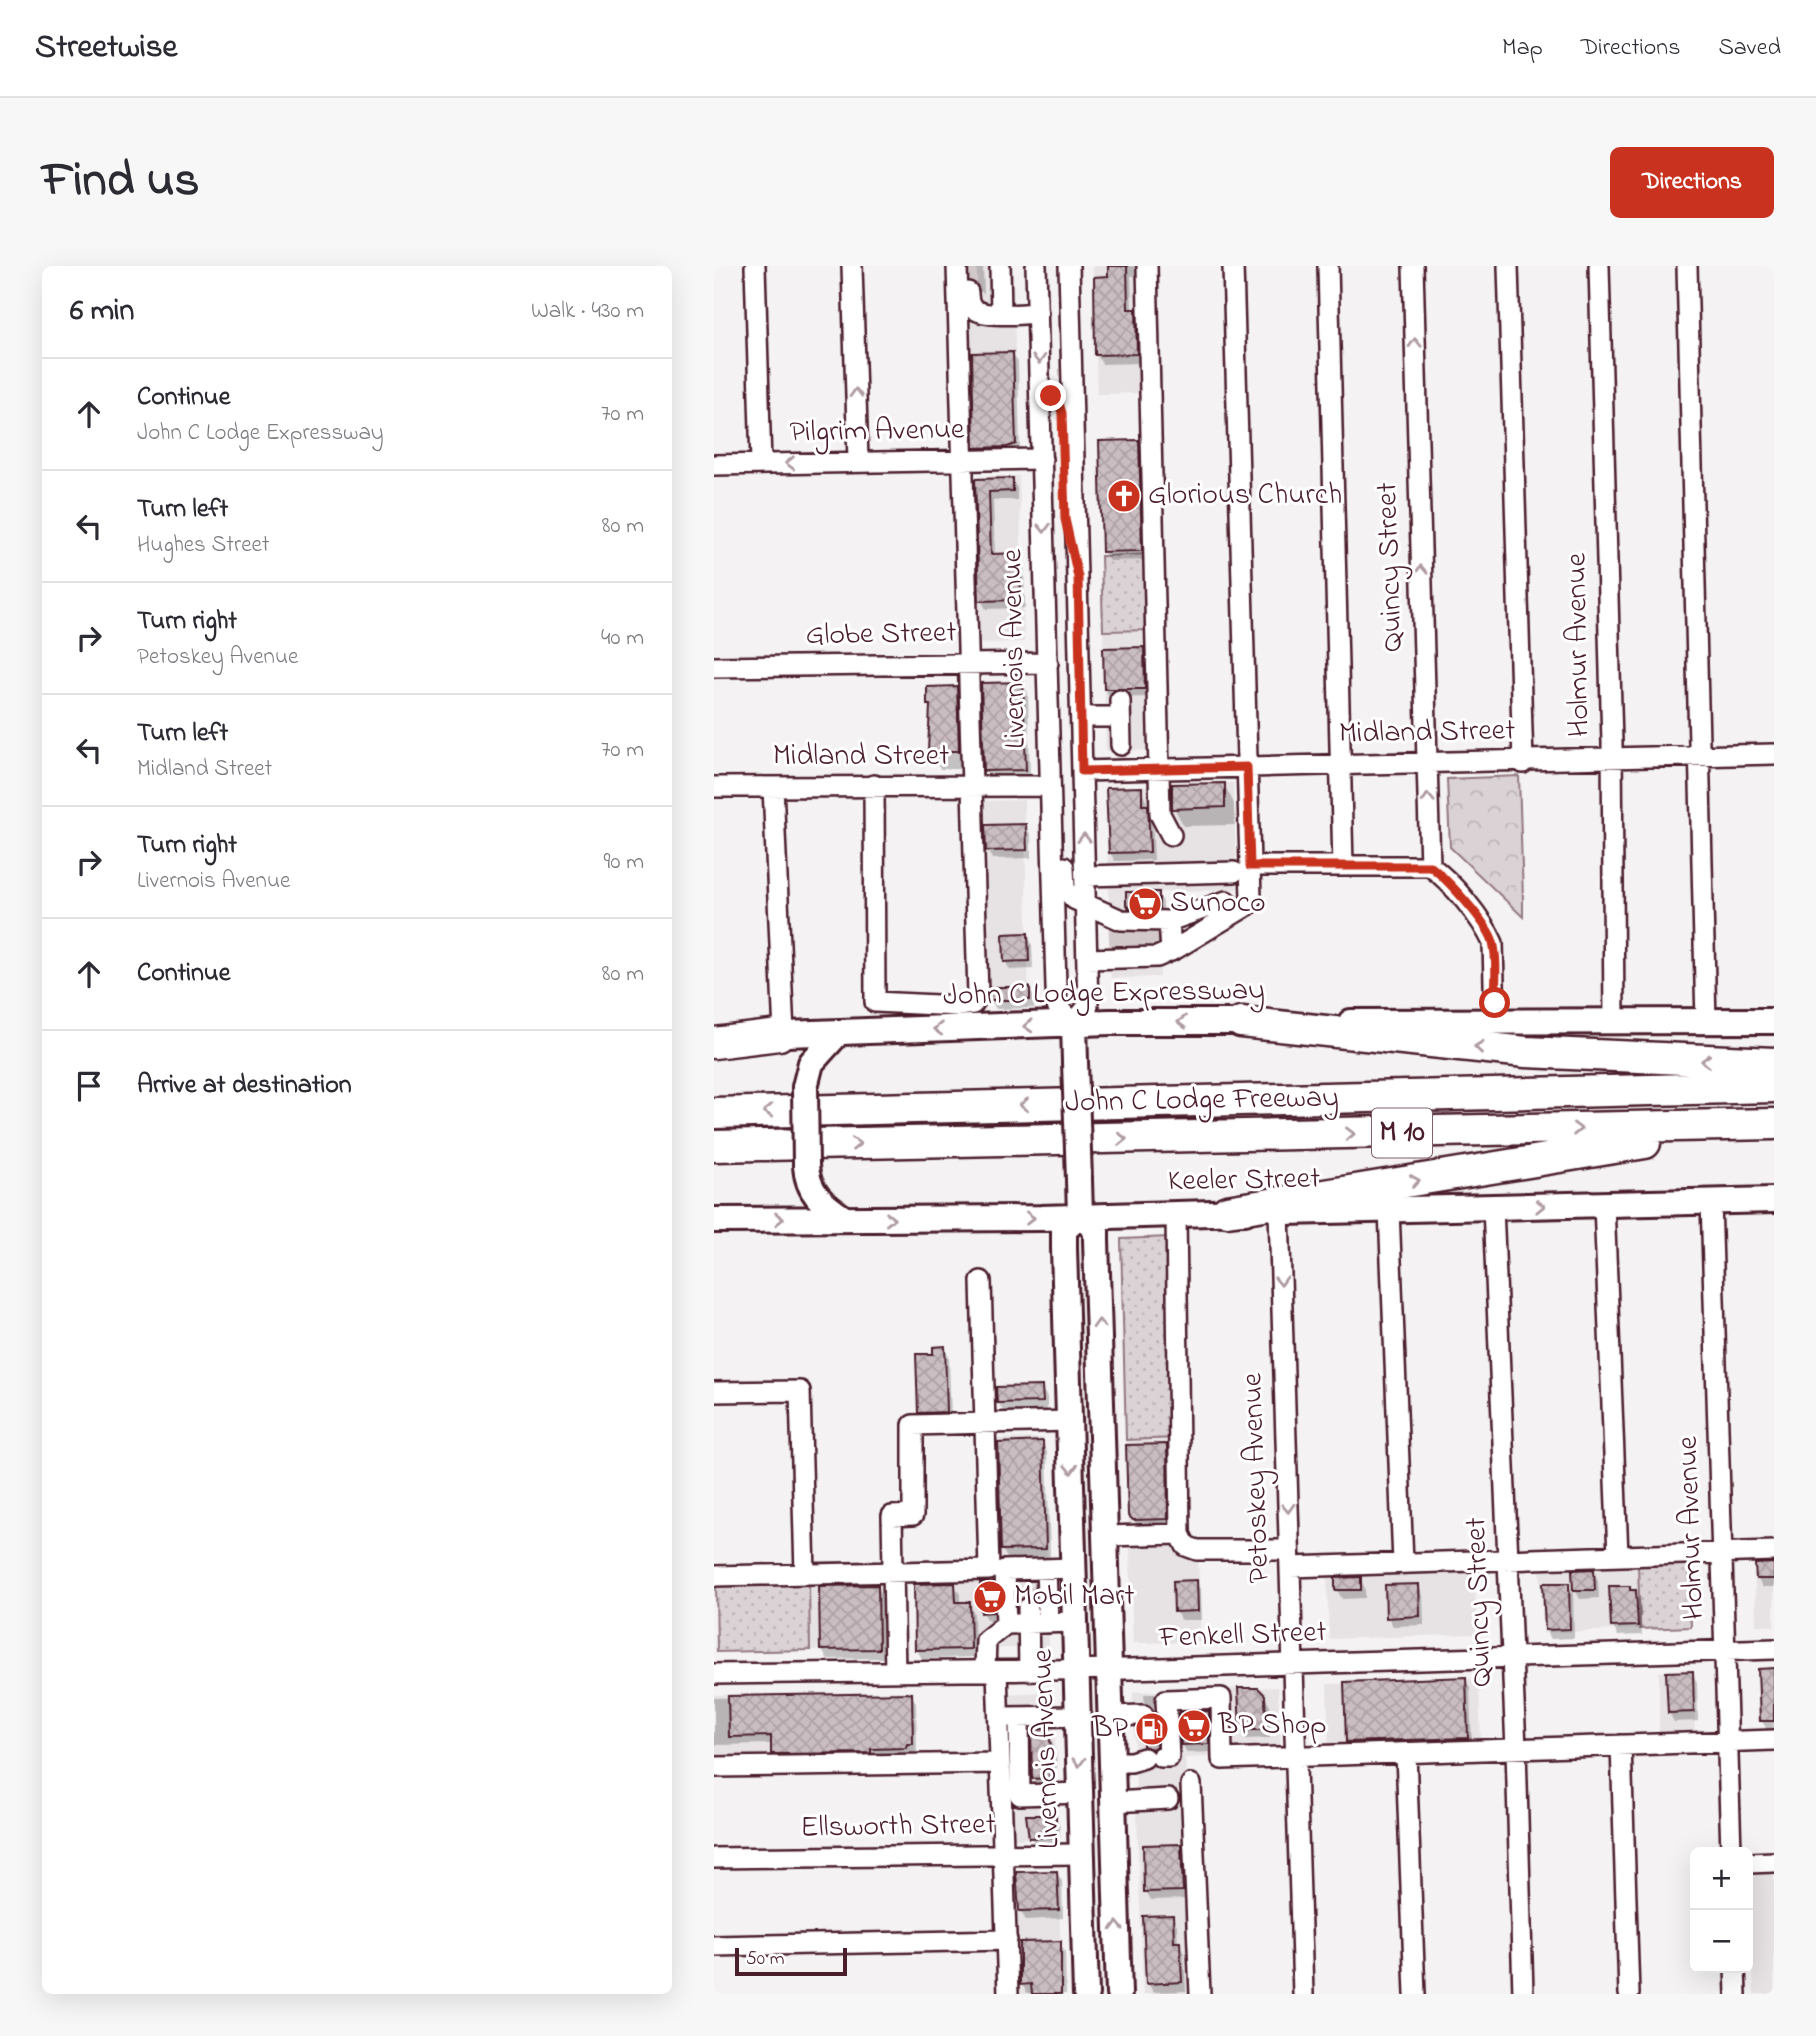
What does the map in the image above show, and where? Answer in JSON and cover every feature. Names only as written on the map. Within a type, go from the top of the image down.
[{"type":"highway","points":[[1241,1022],[1526,1052],[1774,1063]]},
{"type":"highway","points":[[714,1044],[782,1035]]},
{"type":"highway","name":"John C Lodge Freeway","points":[[714,1113],[1774,1087]]},
{"type":"highway","points":[[1227,1211],[1640,1144],[1725,1136],[1774,1126]]},
{"type":"highway","name":"John C Lodge Freeway","points":[[714,1146],[1774,1126]]},
{"type":"main road","name":"John C Lodge Expressway","points":[[714,1035],[782,1035],[1074,1023],[1774,1021]]},
{"type":"main road","points":[[1074,1023],[1080,1215],[1096,1230],[1119,1994]]},
{"type":"main road","points":[[839,1032],[811,1063],[805,1087],[806,1165],[810,1188],[830,1209],[845,1219]]},
{"type":"main road","name":"Keeler Street","points":[[714,1220],[935,1220],[1774,1199]]},
{"type":"main road","name":"Livernois Avenue","points":[[1080,1215],[1064,1230],[1086,1994]]},
{"type":"main road","points":[[1069,1376],[1085,1377],[1089,1385],[1094,1556],[1107,1611]]},
{"type":"main road","points":[[1082,1859],[1096,1915],[1098,1994]]},
{"type":"street","points":[[755,266],[761,464]]},
{"type":"street","points":[[852,266],[859,461]]},
{"type":"street","points":[[874,785],[875,1002],[958,1006],[973,1004],[978,995],[957,266]]},
{"type":"street","points":[[1000,266],[1001,314]]},
{"type":"street","name":"Livernois Avenue","points":[[1036,266],[1057,1006],[1074,1023]]},
{"type":"street","points":[[1048,266],[1052,275],[1069,271],[1088,1006],[1074,1023]]},
{"type":"street","points":[[1147,266],[1160,814],[1171,835]]},
{"type":"street","points":[[1087,959],[1131,935],[1169,921],[1248,905],[1251,900],[1242,869],[1247,767],[1233,266]]},
{"type":"street","points":[[1328,266],[1343,866]]},
{"type":"street","name":"Quincy Street","points":[[1413,266],[1430,866]]},
{"type":"street","points":[[1508,266],[1522,762]]},
{"type":"street","name":"Holmur Avenue","points":[[1599,266],[1611,758],[1614,1023]]},
{"type":"street","points":[[1688,266],[1706,1022]]},
{"type":"street","points":[[968,292],[969,302],[977,311],[987,314],[1038,313]]},
{"type":"street","points":[[1040,396],[1055,397],[1060,405],[1065,519],[1078,577]]},
{"type":"street","name":"Pilgrim Avenue","points":[[714,465],[1042,460]]},
{"type":"street","name":"Globe Street","points":[[714,667],[1048,663]]},
{"type":"street","points":[[1080,717],[1120,708],[1121,745]]},
{"type":"street","points":[[1049,720],[1062,777],[1065,889],[1074,899],[1086,903],[1131,935],[1174,949]]},
{"type":"street","name":"Midland Street","points":[[1082,771],[1774,754]]},
{"type":"street","name":"Midland Street","points":[[714,788],[1050,786]]},
{"type":"street","points":[[774,787],[782,1035]]},
{"type":"street","points":[[1084,876],[1343,866],[1430,866],[1459,895],[1489,933],[1493,943],[1495,1023]]},
{"type":"street","points":[[1174,949],[1218,910]]},
{"type":"street","points":[[1169,921],[1174,949]]},
{"type":"street","name":"Holmur Avenue","points":[[1711,1201],[1731,1847]]},
{"type":"street","points":[[1604,1204],[1618,1556]]},
{"type":"street","name":"Quincy Street","points":[[1493,1208],[1513,1658],[1523,1994]]},
{"type":"street","points":[[1389,1210],[1403,1563]]},
{"type":"street","name":"Petoskey Avenue","points":[[1279,1212],[1303,1994]]},
{"type":"street","points":[[1176,1213],[1180,1534],[1186,1546],[1197,1550],[1290,1558],[1403,1563],[1774,1552]]},
{"type":"street","points":[[714,1576],[989,1570],[981,1281]]},
{"type":"street","points":[[714,1392],[800,1391],[805,1574]]},
{"type":"street","points":[[895,1672],[892,1516],[913,1515],[913,1425],[1070,1421]]},
{"type":"street","points":[[1105,1536],[1180,1534]]},
{"type":"street","points":[[1006,1625],[1004,1570],[1033,1575],[1074,1568]]},
{"type":"street","points":[[1033,1575],[1048,1623]]},
{"type":"street","points":[[1008,1994],[998,1717],[986,1640],[1006,1625],[1028,1616],[1048,1623],[1075,1622]]},
{"type":"street","points":[[1028,1616],[1029,1671]]},
{"type":"street","name":"Fenkell Street","points":[[714,1675],[1076,1670],[1774,1649]]},
{"type":"street","points":[[1192,1667],[1193,1699]]},
{"type":"street","points":[[1156,1714],[1166,1700],[1221,1698],[1222,1759],[1774,1740]]},
{"type":"street","points":[[1110,1716],[1156,1714]]},
{"type":"street","points":[[1112,1762],[1169,1757],[1156,1714]]},
{"type":"street","points":[[998,1717],[1078,1716]]},
{"type":"street","points":[[1019,1717],[1020,1795],[1080,1793]]},
{"type":"street","points":[[1621,1745],[1629,1994]]},
{"type":"street","points":[[1406,1753],[1415,1994]]},
{"type":"street","points":[[714,1767],[1000,1763]]},
{"type":"street","points":[[1191,1784],[1200,1994]]},
{"type":"street","points":[[1113,1802],[1168,1799]]},
{"type":"street","name":"Ellsworth Street","points":[[714,1858],[1004,1855],[1082,1859]]},
{"type":"street","points":[[1753,1863],[1774,1862]]},
{"type":"street","points":[[714,1946],[1006,1940]]},
{"type":"street","points":[[1735,1973],[1736,1994]]},
{"type":"shaded area","points":[[963,266],[1013,266],[1017,443],[968,444]]},
{"type":"shaded area","points":[[1093,266],[1143,266],[1146,393],[1097,394]]},
{"type":"shaded area","points":[[1019,476],[1024,642],[973,643],[969,477]]},
{"type":"shaded area","points":[[1151,630],[1154,750],[1106,751],[1103,631]]},
{"type":"shaded area","points":[[1233,783],[1237,889],[1157,892],[1160,977],[1111,978],[1106,787]]},
{"type":"shaded area","points":[[1024,800],[1029,1001],[982,1002],[977,801]]},
{"type":"shaded area","points":[[1044,1438],[1049,1647],[915,1651],[913,1582],[998,1579],[994,1439]]},
{"type":"shaded area","points":[[1176,1438],[1179,1557],[1198,1556],[1201,1642],[1133,1643],[1126,1440]]},
{"type":"shaded area","points":[[1774,1558],[1774,1626],[1756,1625],[1754,1559]]},
{"type":"shaded area","points":[[1638,1563],[1640,1629],[1543,1633],[1540,1567]]},
{"type":"shaded area","points":[[1474,1567],[1477,1634],[1329,1639],[1327,1572]]},
{"type":"shaded area","points":[[881,1579],[883,1649],[810,1650],[809,1581]]},
{"type":"shaded area","points":[[1659,1672],[1693,1672],[1695,1737],[1659,1737]]},
{"type":"shaded area","points":[[1479,1679],[1481,1745],[1329,1750],[1327,1684]]},
{"type":"shaded area","points":[[1278,1687],[1281,1754],[1185,1758],[1196,1994],[1143,1994],[1133,1692]]},
{"type":"shaded area","points":[[914,1691],[915,1757],[714,1761],[714,1695]]},
{"type":"shaded area","points":[[1054,1692],[1057,1838],[1007,1839],[1004,1694]]},
{"type":"shaded area","points":[[1774,1868],[1774,1994],[1754,1994],[1753,1869]]},
{"type":"shaded area","points":[[1058,1870],[1062,1994],[1013,1994],[1009,1872]]},
{"type":"green space","points":[[1148,554],[1151,630],[1103,631],[1101,556]]},
{"type":"green space","points":[[1519,776],[1523,917],[1450,847],[1447,779]]},
{"type":"green space","points":[[1170,1237],[1176,1438],[1126,1440],[1121,1239]]},
{"type":"green space","points":[[1689,1562],[1691,1627],[1640,1629],[1638,1563]]},
{"type":"green space","points":[[809,1581],[810,1650],[717,1652],[716,1583]]},
{"type":"building","points":[[1108,266],[1127,266],[1128,309],[1136,309],[1137,354],[1095,355],[1094,277],[1108,276]]},
{"type":"building","points":[[1013,352],[1016,444],[1007,447],[974,448],[972,353]]},
{"type":"building","name":"Glorious Church","points":[[1139,440],[1142,551],[1102,552],[1099,441]]},
{"type":"building","points":[[1013,478],[1013,491],[989,492],[991,554],[1020,553],[1021,600],[979,601],[975,479]]},
{"type":"building","points":[[1144,647],[1145,689],[1104,689],[1103,648]]},
{"type":"building","points":[[1023,682],[1026,770],[984,771],[981,683]]},
{"type":"building","points":[[957,686],[959,751],[928,751],[930,705],[927,705],[927,687]]},
{"type":"building","points":[[1225,783],[1225,807],[1172,809],[1172,784]]},
{"type":"building","points":[[1142,787],[1142,805],[1148,805],[1150,852],[1109,853],[1106,788]]},
{"type":"building","points":[[1026,824],[1027,850],[986,851],[985,825]]},
{"type":"building","points":[[1126,892],[1159,892],[1159,909],[1129,908],[1126,905]]},
{"type":"building","points":[[1113,930],[1158,933],[1158,943],[1113,946]]},
{"type":"building","points":[[1028,933],[1029,961],[1004,962],[1003,934]]},
{"type":"building","points":[[990,987],[1030,987],[1030,1000],[989,1000]]},
{"type":"building","points":[[945,1346],[947,1412],[918,1413],[916,1354],[933,1354],[933,1347]]},
{"type":"building","points":[[1042,1386],[1043,1402],[997,1403],[996,1387]]},
{"type":"building","points":[[1043,1441],[1046,1549],[1001,1550],[998,1443]]},
{"type":"building","points":[[1167,1444],[1168,1519],[1133,1520],[1128,1515],[1126,1445]]},
{"type":"building","points":[[1774,1563],[1774,1579],[1756,1579],[1755,1564]]},
{"type":"building","points":[[1594,1569],[1595,1590],[1573,1590],[1572,1570]]},
{"type":"building","points":[[1361,1577],[1361,1590],[1335,1590],[1335,1578]]},
{"type":"building","points":[[1197,1580],[1198,1611],[1174,1612],[1173,1581]]},
{"type":"building","points":[[955,1583],[956,1602],[970,1602],[971,1649],[915,1650],[914,1584]]},
{"type":"building","points":[[980,1583],[992,1583],[993,1612],[981,1613]]},
{"type":"building","points":[[1543,1583],[1569,1583],[1570,1629],[1545,1630]]},
{"type":"building","points":[[1419,1584],[1420,1616],[1386,1618],[1385,1585]]},
{"type":"building","points":[[878,1585],[879,1649],[820,1650],[819,1586]]},
{"type":"building","points":[[1609,1586],[1630,1586],[1630,1590],[1636,1590],[1638,1626],[1611,1627]]},
{"type":"building","points":[[1774,1668],[1774,1721],[1760,1721],[1758,1669]]},
{"type":"building","points":[[1693,1671],[1694,1712],[1668,1713],[1666,1672]]},
{"type":"building","points":[[1466,1677],[1468,1738],[1346,1742],[1344,1682]]},
{"type":"building","points":[[1238,1688],[1258,1688],[1265,1695],[1266,1730],[1240,1730]]},
{"type":"building","points":[[912,1693],[913,1744],[907,1744],[906,1748],[871,1749],[871,1753],[771,1754],[771,1736],[729,1737],[728,1696]]},
{"type":"building","points":[[1209,1711],[1209,1744],[1181,1745],[1179,1712]]},
{"type":"building","points":[[1155,1718],[1156,1746],[1152,1749],[1143,1746],[1143,1727],[1150,1725]]},
{"type":"building","points":[[1049,1729],[1052,1759],[1049,1759],[1050,1778],[1032,1779],[1031,1730]]},
{"type":"building","points":[[1026,1815],[1056,1815],[1056,1837],[1029,1838]]},
{"type":"building","points":[[1181,1844],[1183,1891],[1144,1892],[1143,1845]]},
{"type":"building","points":[[1057,1871],[1059,1910],[1019,1911],[1016,1872]]},
{"type":"building","points":[[1173,1915],[1174,1942],[1180,1942],[1182,1982],[1146,1984],[1143,1916]]},
{"type":"building","points":[[1061,1941],[1061,1994],[1032,1994],[1031,1984],[1020,1985],[1020,1942]]},
{"type":"tunnel","points":[[967,266],[968,292]]},
{"type":"tunnel","points":[[1118,926],[1119,949]]},
{"type":"tunnel","points":[[1133,932],[1133,949]]},
{"type":"tunnel","points":[[1149,932],[1149,949]]},
{"type":"tunnel","points":[[1027,1587],[1028,1608]]},
{"type":"place","name":"Glorious Church","points":[[1124,496]]},
{"type":"place","name":"Sunoco","points":[[1145,904]]},
{"type":"place","name":"Mobil Mart","points":[[990,1597]]},
{"type":"place","name":"BP Shop","points":[[1194,1726]]},
{"type":"place","name":"BP","points":[[1152,1729]]},
{"type":"route","points":[[1051,396],[1058,400],[1062,413],[1065,519],[1078,577],[1082,771],[1247,767],[1250,866],[1430,866],[1459,895],[1489,933],[1493,943],[1495,1003]]}]
